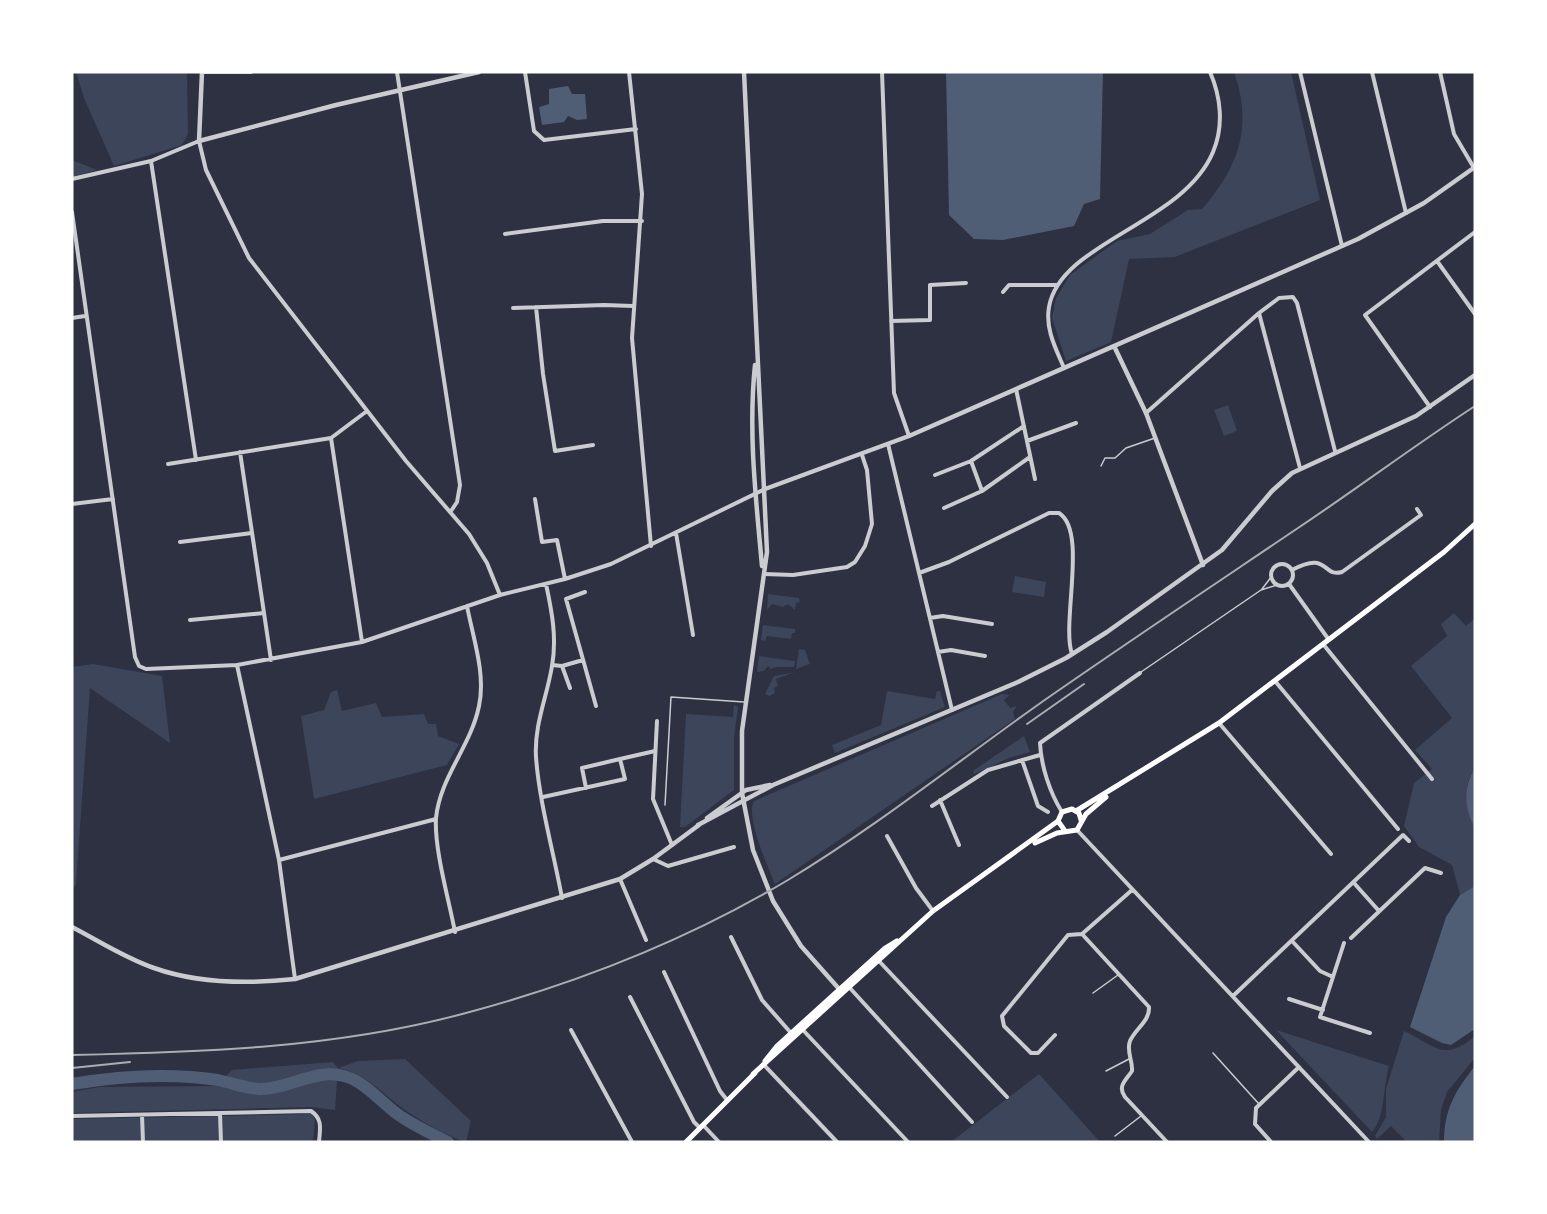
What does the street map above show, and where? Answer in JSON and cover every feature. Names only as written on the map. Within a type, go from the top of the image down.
[{"type":"main road","points":[[1076,811],[1119,787],[1219,723],[1444,552],[1475,524]]},
{"type":"main road","points":[[1022,849],[1065,831],[1077,830],[1081,820],[1119,787]]},
{"type":"main road","points":[[686,1142],[793,1036],[933,911],[1058,822],[1062,812],[1069,809],[1076,811],[1081,820]]},
{"type":"main road","points":[[1058,822],[1065,831]]},
{"type":"street","points":[[251,72],[202,72],[199,141],[206,170],[249,258],[367,411],[451,511],[479,549],[500,595]]},
{"type":"street","points":[[397,72],[460,485],[457,502],[451,511]]},
{"type":"street","points":[[72,179],[152,161],[199,141],[479,72]]},
{"type":"street","points":[[525,72],[534,131],[544,140],[636,129]]},
{"type":"street","points":[[629,72],[636,129],[642,221],[632,338],[651,546]]},
{"type":"street","points":[[744,72],[756,357],[765,489],[766,552],[740,752],[742,801],[748,833],[762,876],[777,909],[801,946],[842,992]]},
{"type":"street","points":[[882,72],[894,393],[909,436]]},
{"type":"street","points":[[1064,369],[1049,326],[1049,306],[1057,285],[1077,263],[1179,197],[1203,172],[1215,146],[1220,126],[1218,95],[1210,72]]},
{"type":"street","points":[[1300,72],[1342,246]]},
{"type":"street","points":[[1372,72],[1406,214]]},
{"type":"street","points":[[72,212],[135,657],[139,666],[146,669],[198,668],[271,660],[362,642],[500,595],[566,579],[611,564],[765,489],[909,436],[1342,246],[1406,214],[1475,168],[1454,134],[1440,72]]},
{"type":"street","points":[[152,161],[196,460]]},
{"type":"street","points":[[505,234],[603,220],[642,221]]},
{"type":"street","points":[[1430,407],[1365,315],[1475,232]]},
{"type":"street","points":[[1437,261],[1475,314]]},
{"type":"street","points":[[891,321],[930,320],[930,285],[966,283]]},
{"type":"street","points":[[1003,292],[1009,285],[1057,285]]},
{"type":"street","points":[[1146,413],[1259,313],[1279,298],[1293,297],[1297,303],[1335,451]]},
{"type":"street","points":[[513,308],[604,304],[633,306]]},
{"type":"street","points":[[536,308],[555,451],[593,445]]},
{"type":"street","points":[[1259,313],[1300,468]]},
{"type":"street","points":[[72,318],[85,316]]},
{"type":"street","points":[[1114,346],[1156,437],[1203,565]]},
{"type":"street","points":[[756,357],[752,425],[754,494],[763,574]]},
{"type":"street","points":[[698,825],[773,785],[1035,675],[1072,654],[1222,550],[1279,484],[1300,468],[1416,416],[1475,375]]},
{"type":"street","points":[[1016,389],[1035,479]]},
{"type":"street","points":[[168,464],[331,438],[367,411]]},
{"type":"street","points":[[1027,441],[1077,423]]},
{"type":"street","points":[[935,475],[971,461],[1024,426]]},
{"type":"street","points":[[331,438],[362,642]]},
{"type":"street","points":[[888,444],[952,710]]},
{"type":"street","points":[[240,452],[271,660]]},
{"type":"street","points":[[763,574],[793,575],[847,567],[855,562],[872,532],[867,470],[861,455]]},
{"type":"street","points":[[944,508],[982,491],[1030,457]]},
{"type":"street","points":[[971,461],[982,491]]},
{"type":"street","points":[[72,504],[113,499]]},
{"type":"street","points":[[535,499],[542,543],[557,540],[566,579]]},
{"type":"street","points":[[1292,570],[1308,562],[1316,562],[1331,572],[1342,572],[1421,515],[1417,510]]},
{"type":"street","points":[[919,573],[949,562],[1049,513],[1059,513],[1071,528],[1072,606],[1068,636],[1072,654]]},
{"type":"street","points":[[180,542],[252,533]]},
{"type":"street","points":[[676,533],[693,635]]},
{"type":"street","points":[[1280,565],[1287,565],[1292,570],[1293,578],[1289,584],[1277,585],[1272,576],[1274,569],[1280,565]]},
{"type":"street","points":[[546,584],[554,623],[552,665],[537,736],[536,758],[562,898]]},
{"type":"street","points":[[1289,584],[1326,642],[1432,779]]},
{"type":"street","points":[[585,592],[566,599],[596,706]]},
{"type":"street","points":[[455,932],[436,819],[444,784],[479,708],[480,674],[467,606]]},
{"type":"street","points":[[190,620],[264,613]]},
{"type":"street","points":[[930,618],[943,616],[992,624]]},
{"type":"street","points":[[938,652],[951,650],[985,656]]},
{"type":"street","points":[[552,665],[562,666],[583,660]]},
{"type":"street","points":[[237,664],[279,860],[295,978]]},
{"type":"street","points":[[562,666],[570,688]]},
{"type":"street","points":[[1062,812],[1053,795],[1040,754],[1040,743],[1140,673]]},
{"type":"street","points":[[1275,681],[1398,829]]},
{"type":"street","points":[[657,721],[653,799],[672,845]]},
{"type":"street","points":[[1219,723],[1331,854]]},
{"type":"street","points":[[586,788],[582,768],[655,752]]},
{"type":"street","points":[[932,806],[988,770],[1040,754]]},
{"type":"street","points":[[543,798],[625,779],[620,759]]},
{"type":"street","points":[[1022,760],[1038,806],[1048,812]]},
{"type":"street","points":[[72,927],[155,969],[188,976],[262,982],[295,978],[455,932],[620,879],[653,860],[742,793],[751,788],[773,785]]},
{"type":"street","points":[[940,800],[958,845]]},
{"type":"street","points":[[279,860],[436,819]]},
{"type":"street","points":[[1077,830],[1369,1142]]},
{"type":"street","points":[[887,836],[916,888],[933,911]]},
{"type":"street","points":[[1233,996],[1403,836],[1409,842]]},
{"type":"street","points":[[653,860],[668,866],[734,847]]},
{"type":"street","points":[[1351,938],[1425,868],[1441,873]]},
{"type":"street","points":[[620,879],[646,940]]},
{"type":"street","points":[[1353,883],[1379,911]]},
{"type":"street","points":[[1055,1035],[1038,1053],[1031,1053],[1004,1026],[1002,1016],[1068,935],[1082,934],[1131,890]]},
{"type":"street","points":[[1082,934],[1149,1009],[1148,1016],[1130,1041],[1132,1071],[1121,1090],[1167,1142]]},
{"type":"street","points":[[731,937],[762,1000],[793,1036]]},
{"type":"street","points":[[1292,941],[1320,971],[1333,977]]},
{"type":"street","points":[[1344,943],[1320,1017],[1370,1033]]},
{"type":"street","points":[[878,959],[1007,1097]]},
{"type":"street","points":[[664,972],[720,1091],[727,1100]]},
{"type":"street","points":[[850,984],[972,1122]]},
{"type":"street","points":[[630,996],[694,1122],[719,1142]]},
{"type":"street","points":[[1289,999],[1323,1010]]},
{"type":"street","points":[[802,1028],[908,1142]]},
{"type":"street","points":[[571,1030],[632,1142]]},
{"type":"street","points":[[764,1065],[837,1142]]},
{"type":"street","points":[[1271,1142],[1255,1124],[1254,1114],[1260,1104],[1299,1067]]},
{"type":"street","points":[[72,1116],[311,1111],[317,1115],[320,1123],[319,1142]]},
{"type":"street","points":[[220,1113],[221,1142]]},
{"type":"street","points":[[142,1115],[143,1142]]},
{"type":"lane","points":[[1101,466],[1105,458],[1115,458],[1126,448],[1156,437]]},
{"type":"lane","points":[[1261,590],[1272,576]]},
{"type":"lane","points":[[1140,673],[1261,590],[1277,585]]},
{"type":"lane","points":[[665,805],[671,697],[746,703]]},
{"type":"lane","points":[[1093,993],[1119,975]]},
{"type":"lane","points":[[1214,1053],[1260,1104]]},
{"type":"lane","points":[[1106,1071],[1130,1058]]},
{"type":"lane","points":[[1115,1136],[1142,1116]]},
{"type":"shaded area","points":[[76,72],[187,72],[188,134],[182,145],[114,166],[84,98]]},
{"type":"shaded area","points":[[946,72],[1103,72],[1100,199],[1084,204],[1074,226],[1003,240],[974,239],[949,215]]},
{"type":"shaded area","points":[[1234,72],[1291,72],[1320,200],[1175,257],[1129,259],[1111,342],[1066,361],[1052,318],[1056,298],[1070,275],[1117,241],[1150,234],[1188,210],[1202,209],[1225,177],[1239,145],[1242,128],[1240,92]]},
{"type":"shaded area","points":[[568,86],[572,94],[585,94],[587,119],[577,120],[568,116],[564,122],[542,125],[539,107],[549,104],[549,89]]},
{"type":"shaded area","points":[[72,160],[97,170],[72,177]]},
{"type":"shaded area","points":[[1228,405],[1237,431],[1224,436],[1214,410]]},
{"type":"shaded area","points":[[1015,576],[1046,582],[1044,597],[1012,592]]},
{"type":"shaded area","points":[[768,594],[799,598],[800,602],[796,603],[795,610],[788,604],[783,607],[772,604],[767,610]]},
{"type":"shaded area","points":[[1454,613],[1466,626],[1475,618],[1475,768],[1470,776],[1467,798],[1476,835],[1475,886],[1460,895],[1452,865],[1419,847],[1404,826],[1414,783],[1432,769],[1415,750],[1452,718],[1411,666],[1447,636],[1441,624]]},
{"type":"shaded area","points":[[763,625],[795,629],[795,633],[792,633],[791,639],[767,636],[765,641],[761,640]]},
{"type":"shaded area","points":[[799,649],[805,650],[810,664],[796,669]]},
{"type":"shaded area","points":[[759,656],[795,661],[794,667],[771,669],[768,666],[764,671],[757,672]]},
{"type":"shaded area","points":[[93,664],[162,676],[170,743],[90,688],[76,884],[72,890],[72,667]]},
{"type":"shaded area","points":[[795,672],[776,679],[778,686],[774,688],[775,693],[769,696],[765,694],[774,676]]},
{"type":"shaded area","points":[[337,690],[342,711],[376,703],[382,717],[424,714],[428,724],[436,724],[438,736],[459,744],[447,765],[314,799],[301,716],[324,710],[331,692]]},
{"type":"shaded area","points":[[887,691],[935,699],[937,691],[940,691],[945,707],[835,753],[832,745],[881,725]]},
{"type":"shaded area","points":[[1002,694],[1010,695],[1004,700],[1010,708],[1017,706],[1013,712],[1015,719],[775,884],[752,818],[754,801]]},
{"type":"shaded area","points":[[734,705],[738,707],[734,738],[734,790],[685,827],[680,827],[686,714],[733,717]]},
{"type":"shaded area","points":[[1024,736],[1030,752],[1009,758],[974,774],[973,771]]},
{"type":"shaded area","points":[[1475,768],[1475,828],[1466,798],[1468,783]]},
{"type":"shaded area","points":[[1475,886],[1475,1029],[1451,1045],[1410,1027],[1446,917],[1460,895]]},
{"type":"shaded area","points":[[1276,1030],[1389,1066],[1382,1111],[1372,1132]]},
{"type":"shaded area","points":[[1404,1031],[1433,1046],[1448,1050],[1464,1044],[1475,1036],[1475,1058],[1447,1092],[1441,1110],[1439,1142],[1407,1142],[1391,1126],[1377,1139],[1375,1136],[1386,1117],[1386,1089]]},
{"type":"shaded area","points":[[405,1059],[471,1121],[466,1142],[421,1120],[367,1080],[338,1068],[358,1061]]},
{"type":"shaded area","points":[[333,1062],[338,1068],[335,1110],[311,1107],[72,1113],[72,1092],[99,1087],[216,1086],[232,1070]]},
{"type":"shaded area","points":[[1475,1066],[1475,1142],[1444,1142],[1446,1120],[1452,1101]]},
{"type":"shaded area","points":[[1039,1074],[1100,1142],[951,1142]]},
{"type":"shaded area","points":[[312,1114],[315,1120],[313,1142],[72,1142],[72,1119]]},
{"type":"waterway","points":[[72,1084],[126,1077],[164,1076],[218,1080],[259,1089],[333,1074],[358,1082],[402,1117],[448,1142]]},
{"type":"railway","points":[[72,1055],[270,1046],[320,1041],[417,1025],[550,988],[672,940],[750,901],[822,859],[1049,697],[1475,406]]},
{"type":"railway","points":[[1027,724],[1084,684]]},
{"type":"railway","points":[[72,1068],[130,1062]]}]
